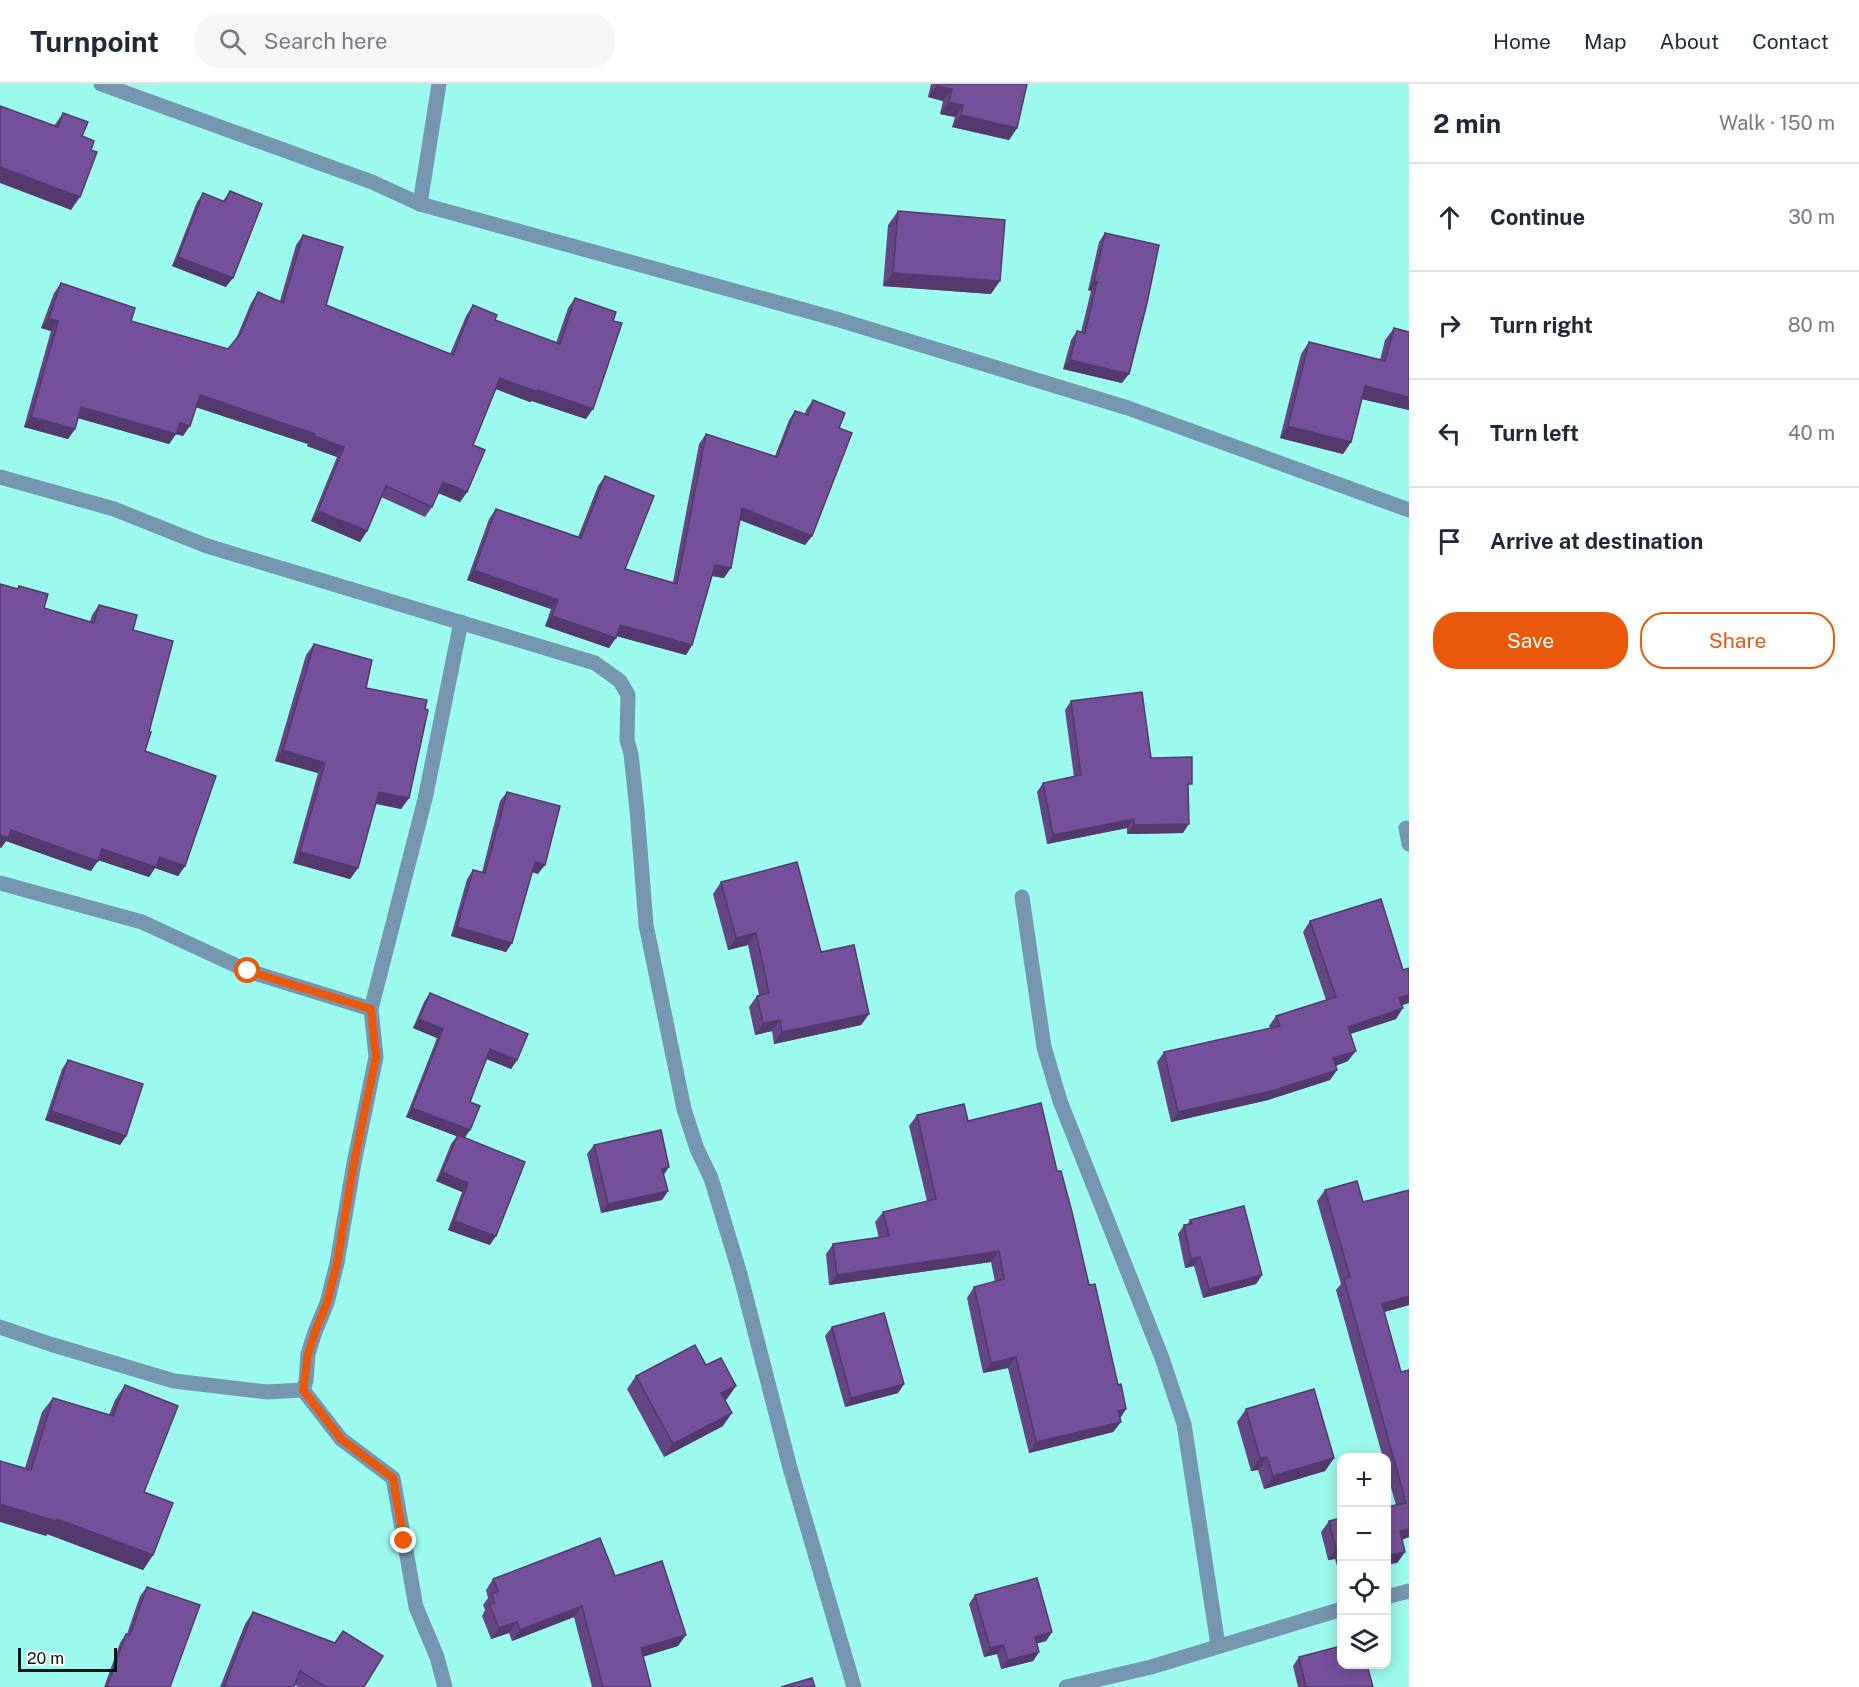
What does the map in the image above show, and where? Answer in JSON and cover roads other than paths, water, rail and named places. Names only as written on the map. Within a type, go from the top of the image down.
[{"type":"street","points":[[101,84],[372,182],[420,204],[833,318],[1128,408],[1409,510]]},
{"type":"street","points":[[420,204],[439,84]]},
{"type":"street","points":[[0,477],[114,509],[207,546],[595,663],[620,681],[628,695],[627,740],[631,754],[637,810],[646,925],[684,1109],[697,1149],[711,1178],[740,1274],[790,1468],[854,1687]]},
{"type":"street","points":[[445,1687],[437,1657],[416,1607],[393,1478],[341,1439],[303,1390],[308,1354],[327,1303],[337,1263],[358,1141],[376,1057],[371,1009],[425,799],[461,622]]},
{"type":"street","points":[[1406,828],[1409,844]]},
{"type":"street","points":[[0,883],[142,922],[248,971],[371,1009]]},
{"type":"street","points":[[1022,897],[1044,1047],[1060,1101],[1162,1358],[1184,1424],[1218,1645]]},
{"type":"street","points":[[0,1327],[174,1381],[267,1392],[303,1390]]},
{"type":"street","points":[[1391,1596],[1409,1591]]},
{"type":"street","points":[[1066,1687],[1151,1667],[1337,1610]]}]
